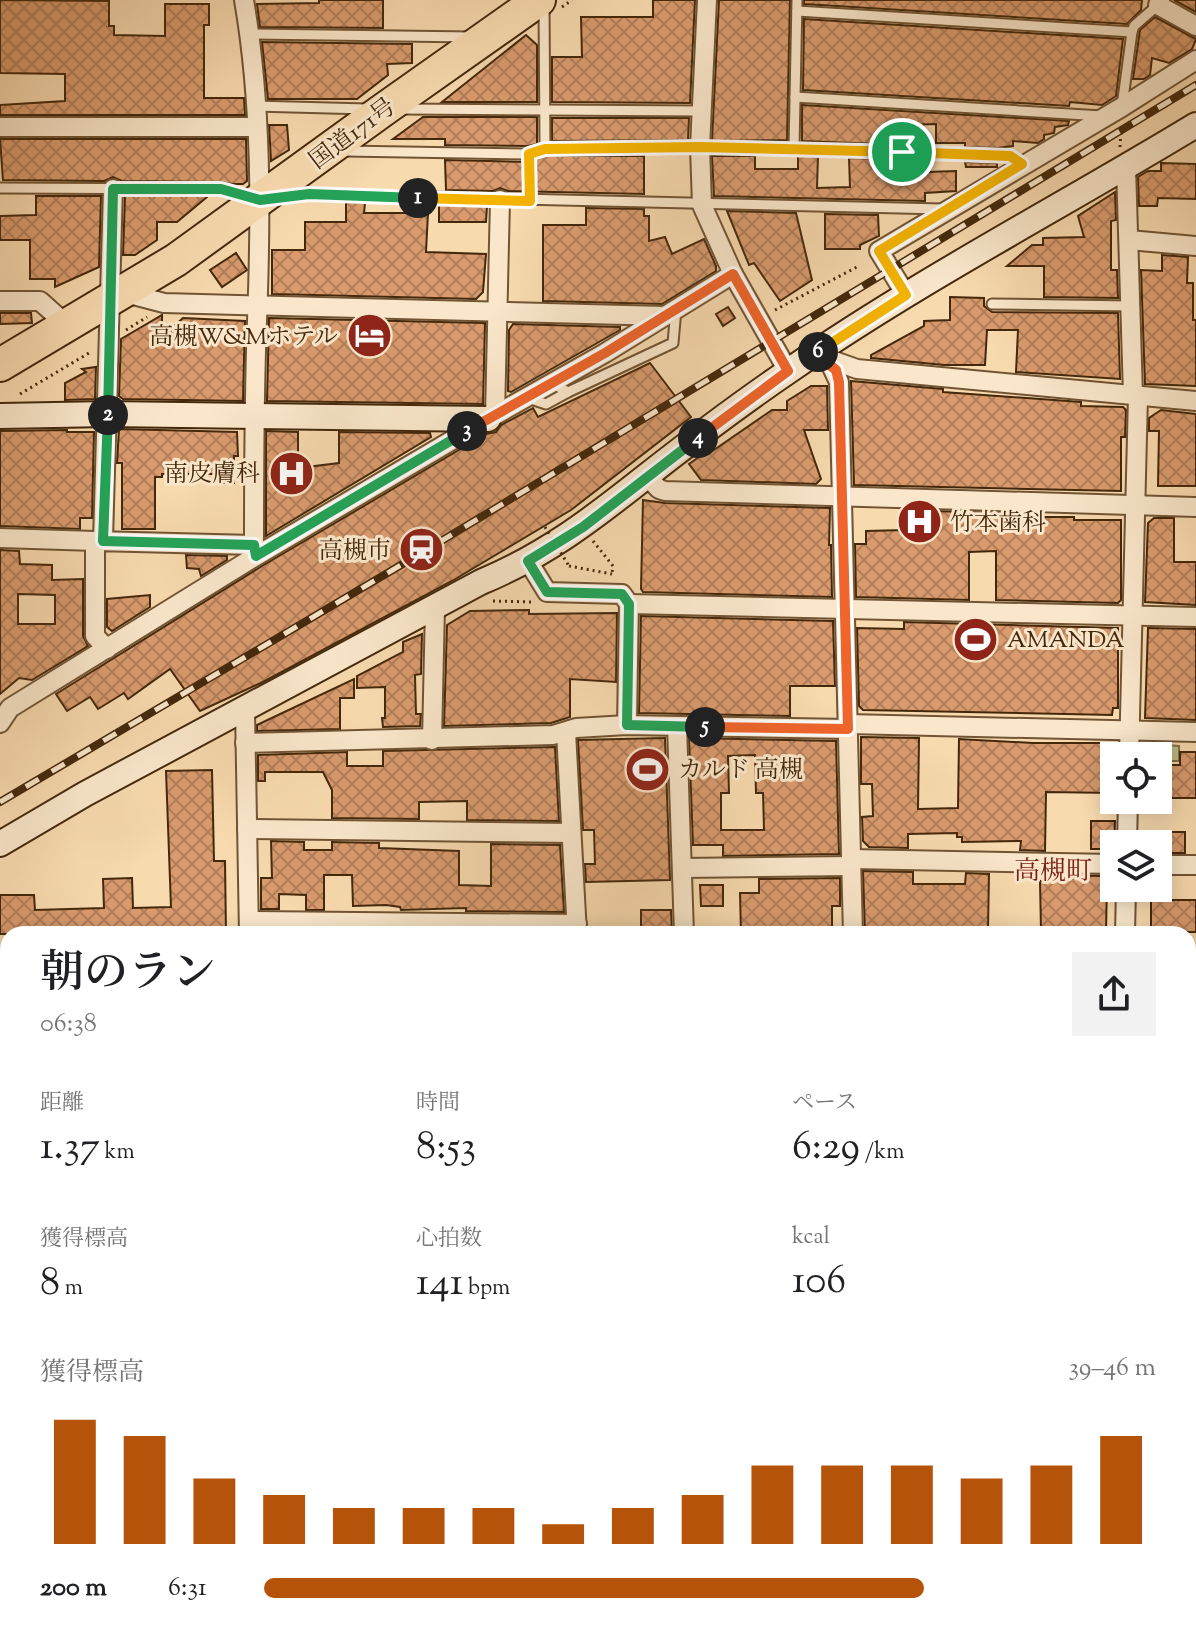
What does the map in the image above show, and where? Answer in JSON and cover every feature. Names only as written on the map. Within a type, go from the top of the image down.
[{"type":"highway","name":"国道171号","points":[[0,365],[176,260],[383,110],[542,0]]},
{"type":"street","points":[[244,0],[250,34],[261,175],[255,550]]},
{"type":"street","points":[[707,0],[700,147],[702,205],[733,274],[788,371]]},
{"type":"street","points":[[1159,2],[1196,26]]},
{"type":"street","points":[[906,295],[879,251],[1196,60]]},
{"type":"street","points":[[0,844],[85,794],[435,607],[528,561],[583,527],[646,476],[815,353],[906,295],[1196,125]]},
{"type":"street","points":[[0,127],[256,127]]},
{"type":"street","points":[[1126,167],[1136,396],[1130,742]]},
{"type":"street","points":[[107,649],[95,636],[111,340],[117,296],[113,189]]},
{"type":"street","points":[[491,417],[500,200]]},
{"type":"street","points":[[1129,240],[1196,246]]},
{"type":"street","points":[[0,723],[10,708],[107,649],[255,550],[526,398],[561,388],[630,338],[733,274]]},
{"type":"street","points":[[117,296],[164,303],[495,313],[671,312]]},
{"type":"street","points":[[0,301],[40,301],[68,326]]},
{"type":"street","points":[[815,353],[857,369],[1196,401]]},
{"type":"street","points":[[815,353],[836,370],[839,382],[853,926]]},
{"type":"street","points":[[6,408],[255,417],[491,417]]},
{"type":"street","points":[[646,476],[665,491],[1196,507]]},
{"type":"street","points":[[0,538],[255,550]]},
{"type":"street","points":[[528,561],[547,592],[622,594],[629,604],[627,725]]},
{"type":"street","points":[[629,604],[1196,617]]},
{"type":"street","points":[[432,740],[435,607]]},
{"type":"street","points":[[245,710],[249,926]]},
{"type":"street","points":[[245,743],[553,735],[576,728],[627,725],[1196,732]]},
{"type":"street","points":[[677,726],[684,926]]},
{"type":"street","points":[[566,732],[577,926]]},
{"type":"street","points":[[247,829],[571,833]]},
{"type":"street","points":[[682,868],[851,862],[1100,864]]},
{"type":"street","points":[[1172,865],[1196,865]]},
{"type":"street","points":[[1125,926],[1126,902]]},
{"type":"lane","points":[[542,0],[545,149]]},
{"type":"lane","points":[[794,148],[797,0]]},
{"type":"lane","points":[[1122,107],[1134,26],[1159,2]]},
{"type":"lane","points":[[797,11],[1132,32]]},
{"type":"lane","points":[[250,34],[486,37]]},
{"type":"lane","points":[[795,97],[1105,116]]},
{"type":"lane","points":[[254,106],[383,110],[702,111]]},
{"type":"lane","points":[[330,150],[529,154],[545,149],[794,148],[1010,156],[1022,164]]},
{"type":"lane","points":[[0,188],[221,189],[260,200],[309,194],[949,209]]},
{"type":"lane","points":[[992,304],[1131,306]]},
{"type":"lane","points":[[561,388],[626,365],[673,343],[671,312]]},
{"type":"lane","points":[[626,365],[630,338]]},
{"type":"path","points":[[1122,107],[1120,145],[1126,167]]},
{"type":"path","points":[[529,154],[530,201]]},
{"type":"path","points":[[772,312],[857,267]]},
{"type":"path","points":[[6,408],[151,314]]},
{"type":"path","points":[[545,527],[569,566],[612,574],[613,566],[593,541]]},
{"type":"path","points":[[488,601],[534,602]]},
{"type":"green space","points":[[1172,746],[1179,746],[1179,761],[1172,761]]},
{"type":"building","points":[[0,0],[109,1],[109,26],[114,26],[114,35],[165,36],[165,4],[209,4],[209,25],[204,25],[204,98],[244,98],[245,115],[0,115],[0,105],[65,101],[65,74],[0,73]]},
{"type":"building","points":[[319,0],[383,0],[383,28],[260,27],[257,4],[319,3]]},
{"type":"building","points":[[653,0],[695,0],[690,103],[552,102],[552,57],[582,57],[581,17],[653,17]]},
{"type":"building","points":[[719,0],[790,0],[787,140],[712,141]]},
{"type":"building","points":[[804,0],[1142,0],[1141,10],[1127,24],[804,4]]},
{"type":"building","points":[[1174,0],[1196,0],[1196,12]]},
{"type":"building","points":[[1155,17],[1196,39],[1192,49],[1169,63],[1152,58],[1150,75],[1144,79],[1133,79],[1140,30]]},
{"type":"building","points":[[804,19],[1123,39],[1116,96],[1102,105],[1070,102],[1069,106],[803,90]]},
{"type":"building","points":[[526,35],[537,45],[537,102],[442,102]]},
{"type":"building","points":[[262,42],[412,44],[412,63],[387,64],[388,75],[357,99],[268,99]]},
{"type":"building","points":[[802,105],[1069,121],[1068,125],[1055,127],[1054,133],[1044,135],[1038,143],[1013,141],[1013,146],[997,148],[936,143],[936,124],[905,125],[904,145],[802,141]]},
{"type":"building","points":[[423,117],[537,117],[537,144],[445,145],[445,139],[393,139]]},
{"type":"building","points":[[552,118],[689,118],[688,140],[552,141]]},
{"type":"building","points":[[269,125],[287,125],[289,150],[271,161]]},
{"type":"building","points":[[0,139],[246,139],[247,181],[231,184],[122,181],[113,177],[104,181],[3,180]]},
{"type":"building","points":[[546,156],[644,156],[644,194],[508,191],[500,188],[493,191],[446,190],[445,160],[529,162]]},
{"type":"building","points":[[712,156],[755,156],[755,169],[798,169],[798,156],[818,156],[817,188],[850,187],[849,158],[925,160],[926,172],[956,171],[956,191],[925,193],[925,201],[714,196]]},
{"type":"building","points":[[965,162],[997,163],[997,167],[966,167]]},
{"type":"building","points":[[1161,163],[1196,164],[1196,199],[1158,198],[1157,206],[1139,206],[1138,177],[1148,171],[1161,171]]},
{"type":"building","points":[[1115,192],[1116,220],[1111,221],[1111,270],[1117,270],[1118,298],[1044,297],[1044,266],[1007,266],[1032,245],[1043,245],[1043,238],[1084,237],[1078,216]]},
{"type":"building","points":[[36,196],[101,196],[99,267],[55,287],[55,279],[30,279],[30,240],[0,240],[0,216],[36,215]]},
{"type":"building","points":[[125,196],[207,197],[177,222],[157,222],[157,240],[135,255],[123,255]]},
{"type":"building","points":[[346,202],[365,203],[364,213],[428,213],[426,252],[486,254],[483,292],[476,299],[272,294],[272,250],[305,250],[305,222],[346,222]]},
{"type":"building","points":[[439,205],[487,206],[486,222],[439,222]]},
{"type":"building","points":[[586,208],[644,209],[644,216],[649,216],[649,241],[665,237],[672,254],[704,239],[716,271],[662,304],[543,301],[543,225],[586,225]]},
{"type":"building","points":[[727,211],[796,213],[812,280],[780,301],[754,263],[749,265]]},
{"type":"building","points":[[825,214],[878,215],[879,236],[860,245],[860,249],[825,249]]},
{"type":"building","points":[[236,253],[247,270],[222,287],[210,270]]},
{"type":"building","points":[[1162,255],[1188,257],[1187,283],[1193,283],[1193,320],[1196,320],[1196,386],[1145,384],[1141,270],[1162,271]]},
{"type":"building","points":[[950,297],[984,298],[984,306],[992,312],[1118,313],[1120,379],[1016,372],[1018,330],[987,330],[985,365],[944,365],[871,358],[871,355],[924,326],[924,321],[950,320]]},
{"type":"building","points":[[728,307],[735,318],[723,326],[716,314]]},
{"type":"building","points":[[0,313],[31,313],[32,323],[0,324]]},
{"type":"building","points":[[162,315],[162,337],[183,318],[245,321],[243,401],[123,399],[119,396],[121,339]]},
{"type":"building","points":[[269,318],[485,323],[483,404],[267,401]]},
{"type":"building","points":[[513,324],[620,327],[620,330],[511,392],[508,391],[509,330]]},
{"type":"building","points":[[650,363],[691,417],[571,510],[452,581],[263,682],[200,711],[170,669],[128,699],[124,693],[98,709],[90,697],[67,711],[56,694],[262,566],[486,434],[496,432],[501,425],[533,408],[538,417]]},
{"type":"building","points":[[96,367],[95,399],[65,400],[65,383],[86,372],[82,369]]},
{"type":"building","points":[[851,381],[943,389],[943,392],[1081,402],[1081,406],[1123,407],[1126,410],[1125,437],[1121,437],[1121,491],[854,485]]},
{"type":"building","points":[[811,386],[827,386],[828,430],[804,430],[821,479],[816,484],[701,480],[689,464],[772,410],[787,410],[787,401]]},
{"type":"building","points":[[1161,410],[1196,414],[1196,486],[1158,486],[1159,431],[1149,431],[1149,418]]},
{"type":"building","points":[[119,429],[237,432],[238,456],[234,456],[234,483],[215,483],[215,474],[162,474],[162,477],[155,477],[155,529],[122,529],[122,463],[117,463]]},
{"type":"building","points":[[0,431],[94,432],[92,518],[80,518],[80,529],[0,526]]},
{"type":"building","points":[[266,431],[298,432],[298,468],[339,463],[339,432],[430,433],[431,437],[266,536]]},
{"type":"building","points":[[643,500],[830,508],[832,597],[643,592]]},
{"type":"building","points":[[904,510],[1121,520],[1121,600],[1118,603],[996,600],[996,551],[969,552],[969,600],[856,597],[855,544],[866,544],[866,531],[905,530]]},
{"type":"building","points":[[1154,518],[1174,518],[1174,562],[1196,562],[1196,605],[1145,602],[1148,523]]},
{"type":"building","points":[[0,550],[19,551],[20,564],[52,565],[52,580],[83,579],[83,636],[88,646],[32,680],[19,678],[0,694]],"holes":[[[18,594],[55,595],[55,624],[18,624]]]},
{"type":"building","points":[[186,555],[227,556],[227,560],[201,576],[199,569],[187,568]]},
{"type":"building","points":[[150,595],[150,607],[112,631],[107,627],[107,599]]},
{"type":"building","points":[[529,610],[529,614],[617,613],[616,682],[570,679],[570,717],[551,723],[444,726],[447,625],[470,611]]},
{"type":"building","points":[[641,616],[833,621],[835,686],[790,686],[790,716],[639,713]]},
{"type":"building","points":[[904,622],[1118,628],[1118,708],[1113,708],[1112,715],[863,710],[859,706],[857,628],[904,629]]},
{"type":"building","points":[[1148,628],[1196,629],[1196,720],[1145,718]]},
{"type":"building","points":[[422,634],[421,674],[415,675],[416,714],[421,714],[420,726],[383,727],[385,687],[357,688],[357,676],[403,652],[403,642]]},
{"type":"building","points":[[354,679],[354,698],[340,698],[340,729],[257,731],[257,725]]},
{"type":"building","points":[[861,737],[919,738],[918,809],[958,808],[959,739],[1100,743],[1100,793],[1046,792],[1045,851],[1020,850],[1021,841],[962,842],[962,837],[957,837],[957,833],[908,834],[908,848],[869,847],[863,841],[862,817],[873,816],[872,784],[861,784]]},
{"type":"building","points":[[665,738],[670,880],[586,882],[585,864],[595,864],[594,830],[583,830],[578,740]]},
{"type":"building","points":[[689,738],[836,741],[839,854],[723,856],[723,845],[693,845]],"holes":[[[755,755],[756,793],[763,793],[764,830],[721,830],[721,793],[729,793],[728,756]]]},
{"type":"building","points":[[555,747],[559,821],[467,820],[467,801],[419,802],[419,819],[332,818],[332,790],[323,772],[265,772],[265,781],[258,781],[258,755],[347,752],[347,766],[383,766],[383,751]]},
{"type":"building","points":[[1180,752],[1196,752],[1196,798],[1172,798],[1172,765],[1180,765]]},
{"type":"building","points":[[212,770],[214,861],[225,861],[226,926],[0,926],[0,895],[34,895],[35,910],[104,908],[103,879],[132,878],[133,908],[171,907],[166,771]]},
{"type":"building","points":[[1091,821],[1115,821],[1115,830],[1100,830],[1100,849],[1091,849]]},
{"type":"building","points":[[1172,832],[1185,832],[1185,853],[1172,853]]},
{"type":"building","points":[[271,841],[304,842],[304,850],[332,850],[332,842],[379,843],[379,848],[459,851],[459,885],[491,886],[491,844],[560,845],[564,912],[466,911],[466,908],[401,910],[400,907],[386,905],[353,906],[352,875],[324,875],[324,910],[306,910],[306,895],[279,894],[279,909],[261,909],[261,878],[272,878]]},
{"type":"building","points":[[863,871],[913,872],[913,884],[965,884],[966,873],[989,874],[988,926],[865,926]]},
{"type":"building","points":[[1069,875],[1100,876],[1100,902],[1107,902],[1106,926],[1041,926],[1040,881],[1069,880]]},
{"type":"building","points":[[840,878],[840,906],[832,906],[832,926],[741,926],[740,893],[759,893],[759,879]]},
{"type":"building","points":[[700,885],[723,885],[723,906],[701,906]]},
{"type":"building","points":[[1196,900],[1196,926],[1151,926],[1151,902]]},
{"type":"building","points":[[641,910],[671,910],[672,926],[641,926]]},
{"type":"railway","points":[[0,802],[423,552],[1196,85]]},
{"type":"place","name":"高槻W&Mホテル","points":[[369,336]]},
{"type":"place","name":"南皮膚科","points":[[291,473]]},
{"type":"place","name":"竹本歯科","points":[[919,522]]},
{"type":"place","name":"高槻市","points":[[422,550]]},
{"type":"place","name":"AMANDA","points":[[976,639]]},
{"type":"place","name":"カルド 高槻","points":[[647,769]]},
{"type":"district","name":"高槻町","points":[[1053,870]]},
{"type":"route","points":[[700,147],[902,152],[1010,156],[1022,164],[879,251],[906,295],[815,353],[836,370],[839,382],[848,729],[627,725],[629,604],[622,594],[547,592],[528,561],[583,527],[646,476],[788,371],[733,274],[553,384],[256,556],[254,545],[103,541],[113,189],[221,189],[260,200],[309,194],[530,201],[529,154],[541,153],[545,149],[700,147]]}]
